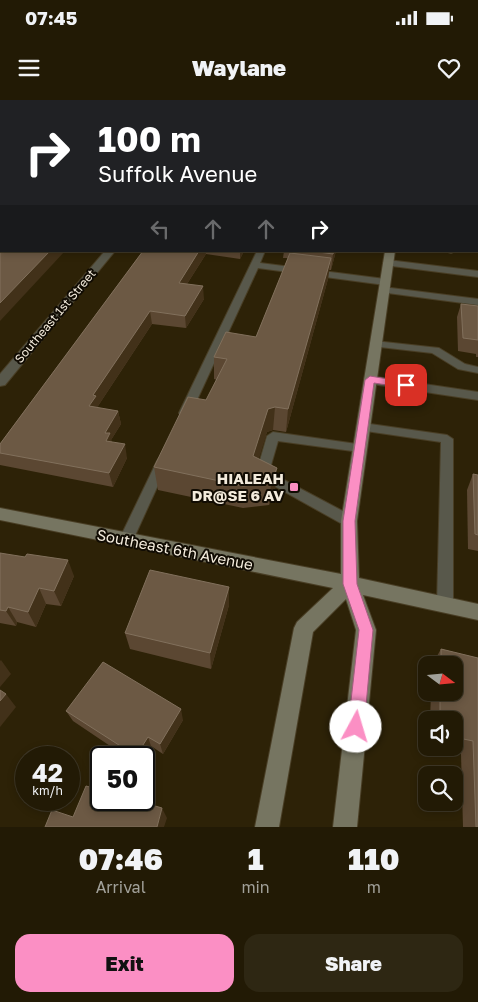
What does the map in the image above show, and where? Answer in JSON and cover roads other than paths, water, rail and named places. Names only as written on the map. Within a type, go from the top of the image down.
[{"type":"main road","points":[[345,827],[366,630],[350,584],[349,521],[389,257]]},
{"type":"main road","name":"Southeast 6th Avenue","points":[[0,514],[350,584],[478,612]]},
{"type":"main road","points":[[267,827],[304,628],[350,584]]},
{"type":"street","name":"Southeast 1st Street","points":[[0,382],[109,252]]},
{"type":"street","points":[[389,257],[478,274]]},
{"type":"street","points":[[370,380],[478,396]]},
{"type":"lane","points":[[180,425],[260,252]]},
{"type":"lane","points":[[254,265],[478,302]]},
{"type":"lane","points":[[375,344],[435,350],[462,367],[478,370]]},
{"type":"lane","points":[[363,427],[447,439],[445,605]]},
{"type":"lane","points":[[349,521],[262,474],[273,436],[360,448]]},
{"type":"lane","points":[[126,540],[167,451]]},
{"type":"place","name":"HIALEAH DR@SE 6 AV","points":[[294,487]]}]
